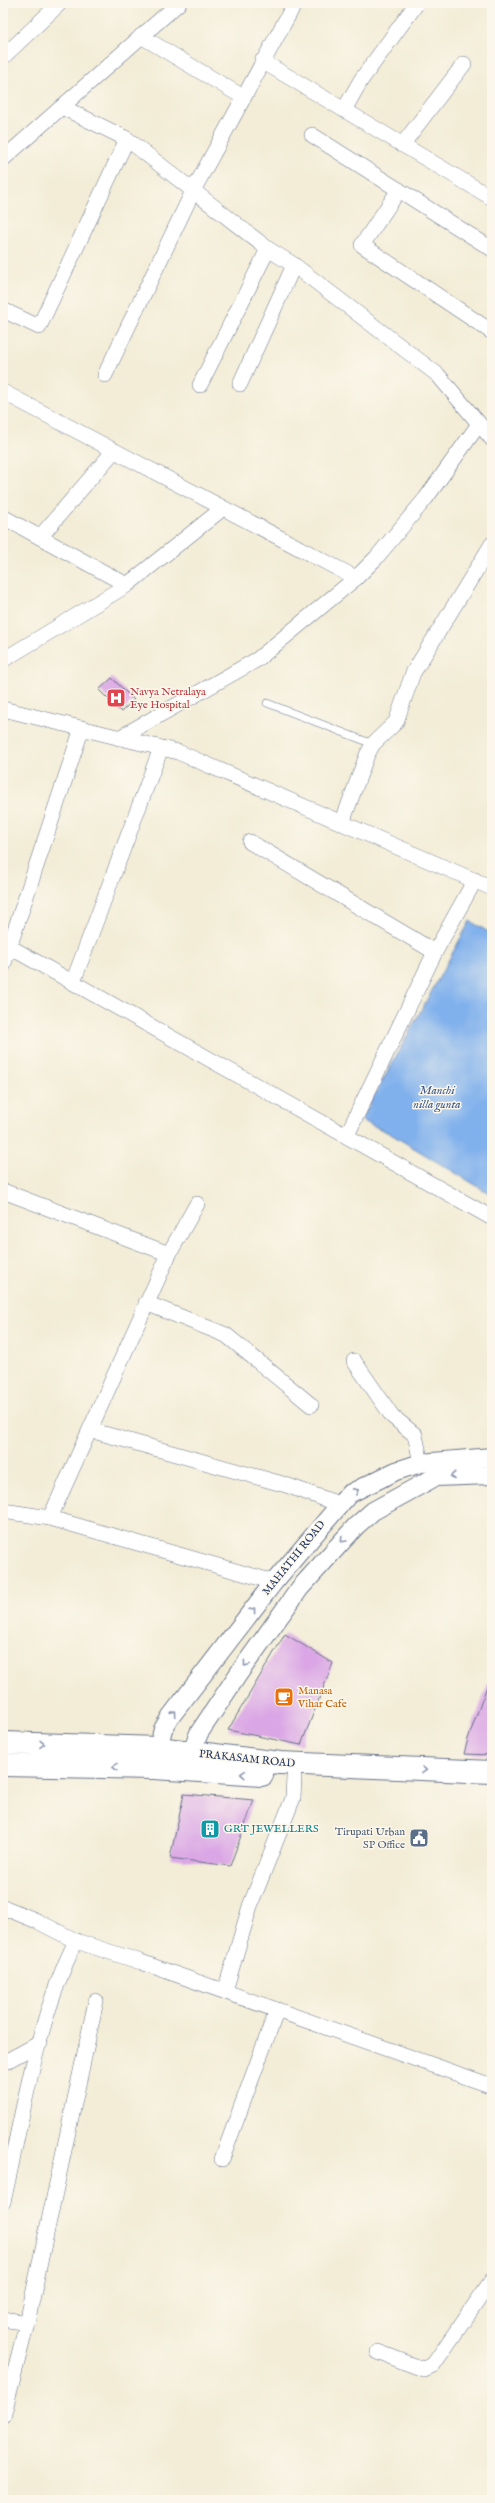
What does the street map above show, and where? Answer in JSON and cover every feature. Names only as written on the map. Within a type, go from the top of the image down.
[{"type":"main road","name":"PRAKASAM ROAD","points":[[3,1743],[187,1761],[294,1777],[492,1786]]},
{"type":"main road","name":"PRAKASAM ROAD","points":[[3,1764],[156,1758]]},
{"type":"main road","name":"PRAKASAM ROAD","points":[[187,1761],[492,1772]]},
{"type":"street","points":[[3,159],[179,3]]},
{"type":"street","points":[[105,375],[194,189],[262,61],[295,3]]},
{"type":"street","points":[[344,110],[361,80],[417,3]]},
{"type":"street","points":[[3,57],[58,4]]},
{"type":"street","points":[[141,36],[243,97]]},
{"type":"street","points":[[262,61],[492,198]]},
{"type":"street","points":[[402,145],[464,64]]},
{"type":"street","points":[[62,107],[127,139],[194,189],[268,249],[294,265],[438,375],[492,439]]},
{"type":"street","points":[[312,135],[492,249]]},
{"type":"street","points":[[3,310],[39,327],[127,139]]},
{"type":"street","points":[[399,190],[362,245],[492,332]]},
{"type":"street","points":[[200,385],[268,249]]},
{"type":"street","points":[[240,384],[294,265]]},
{"type":"street","points":[[3,392],[113,452],[356,578]]},
{"type":"street","points":[[119,738],[258,659],[356,578],[376,558],[426,498],[479,424]]},
{"type":"street","points":[[40,537],[113,452]]},
{"type":"street","points":[[3,660],[127,585],[222,509]]},
{"type":"street","points":[[3,517],[127,585]]},
{"type":"street","points":[[342,823],[373,744],[396,722],[413,673],[492,544]]},
{"type":"street","points":[[3,708],[178,752],[492,888]]},
{"type":"street","points":[[3,966],[8,946],[82,728]]},
{"type":"street","points":[[73,982],[161,748]]},
{"type":"street","points":[[250,842],[435,952]]},
{"type":"street","points":[[347,1135],[435,952],[474,880]]},
{"type":"street","points":[[8,946],[347,1135],[492,1218]]},
{"type":"street","points":[[3,1191],[169,1254]]},
{"type":"street","points":[[50,1518],[146,1303],[169,1254],[197,1204]]},
{"type":"street","points":[[146,1303],[226,1335],[311,1405]]},
{"type":"street","points":[[354,1361],[392,1416],[415,1435],[421,1463]]},
{"type":"street","points":[[90,1430],[286,1485],[339,1504]]},
{"type":"street","name":"MAHATHI ROAD","points":[[156,1758],[163,1729],[171,1716],[274,1582],[349,1494],[421,1463],[492,1457]]},
{"type":"street","points":[[187,1761],[212,1712],[300,1588],[356,1526],[373,1511],[435,1477],[492,1475]]},
{"type":"street","points":[[3,1511],[50,1518],[274,1582]]},
{"type":"street","points":[[225,1991],[250,1906],[293,1798],[294,1777]]},
{"type":"street","points":[[3,1907],[38,1921],[76,1941],[225,1991],[492,2086]]},
{"type":"street","points":[[3,2202],[40,2042],[64,1966],[76,1941]]},
{"type":"street","points":[[3,2417],[27,2323],[96,2001]]},
{"type":"street","points":[[222,2159],[277,2010]]},
{"type":"street","points":[[3,2063],[40,2042]]},
{"type":"street","points":[[378,2352],[423,2369],[433,2365],[492,2280]]},
{"type":"street","points":[[3,2319],[27,2323]]},
{"type":"lane","points":[[267,703],[373,744]]},
{"type":"water","name":"Manchi nilla gunta","points":[[470,921],[492,934],[492,1195],[389,1133],[361,1120]]},
{"type":"building","points":[[112,678],[134,700],[121,712],[99,690]]},
{"type":"building","name":"Manasa Vihar Cafe","points":[[285,1634],[333,1663],[301,1745],[228,1730]]},
{"type":"building","points":[[490,1678],[492,1755],[464,1754],[468,1739]]},
{"type":"building","name":"GRT JEWELLERS","points":[[184,1794],[254,1800],[230,1866],[170,1858]]},
{"type":"place","name":"Navya Netralaya Eye Hospital","points":[[116,698]]},
{"type":"place","name":"Manasa Vihar Cafe","points":[[284,1697]]},
{"type":"place","name":"GRT JEWELLERS","points":[[210,1829]]},
{"type":"place","name":"Tirupati Urban SP Office","points":[[419,1838]]}]
